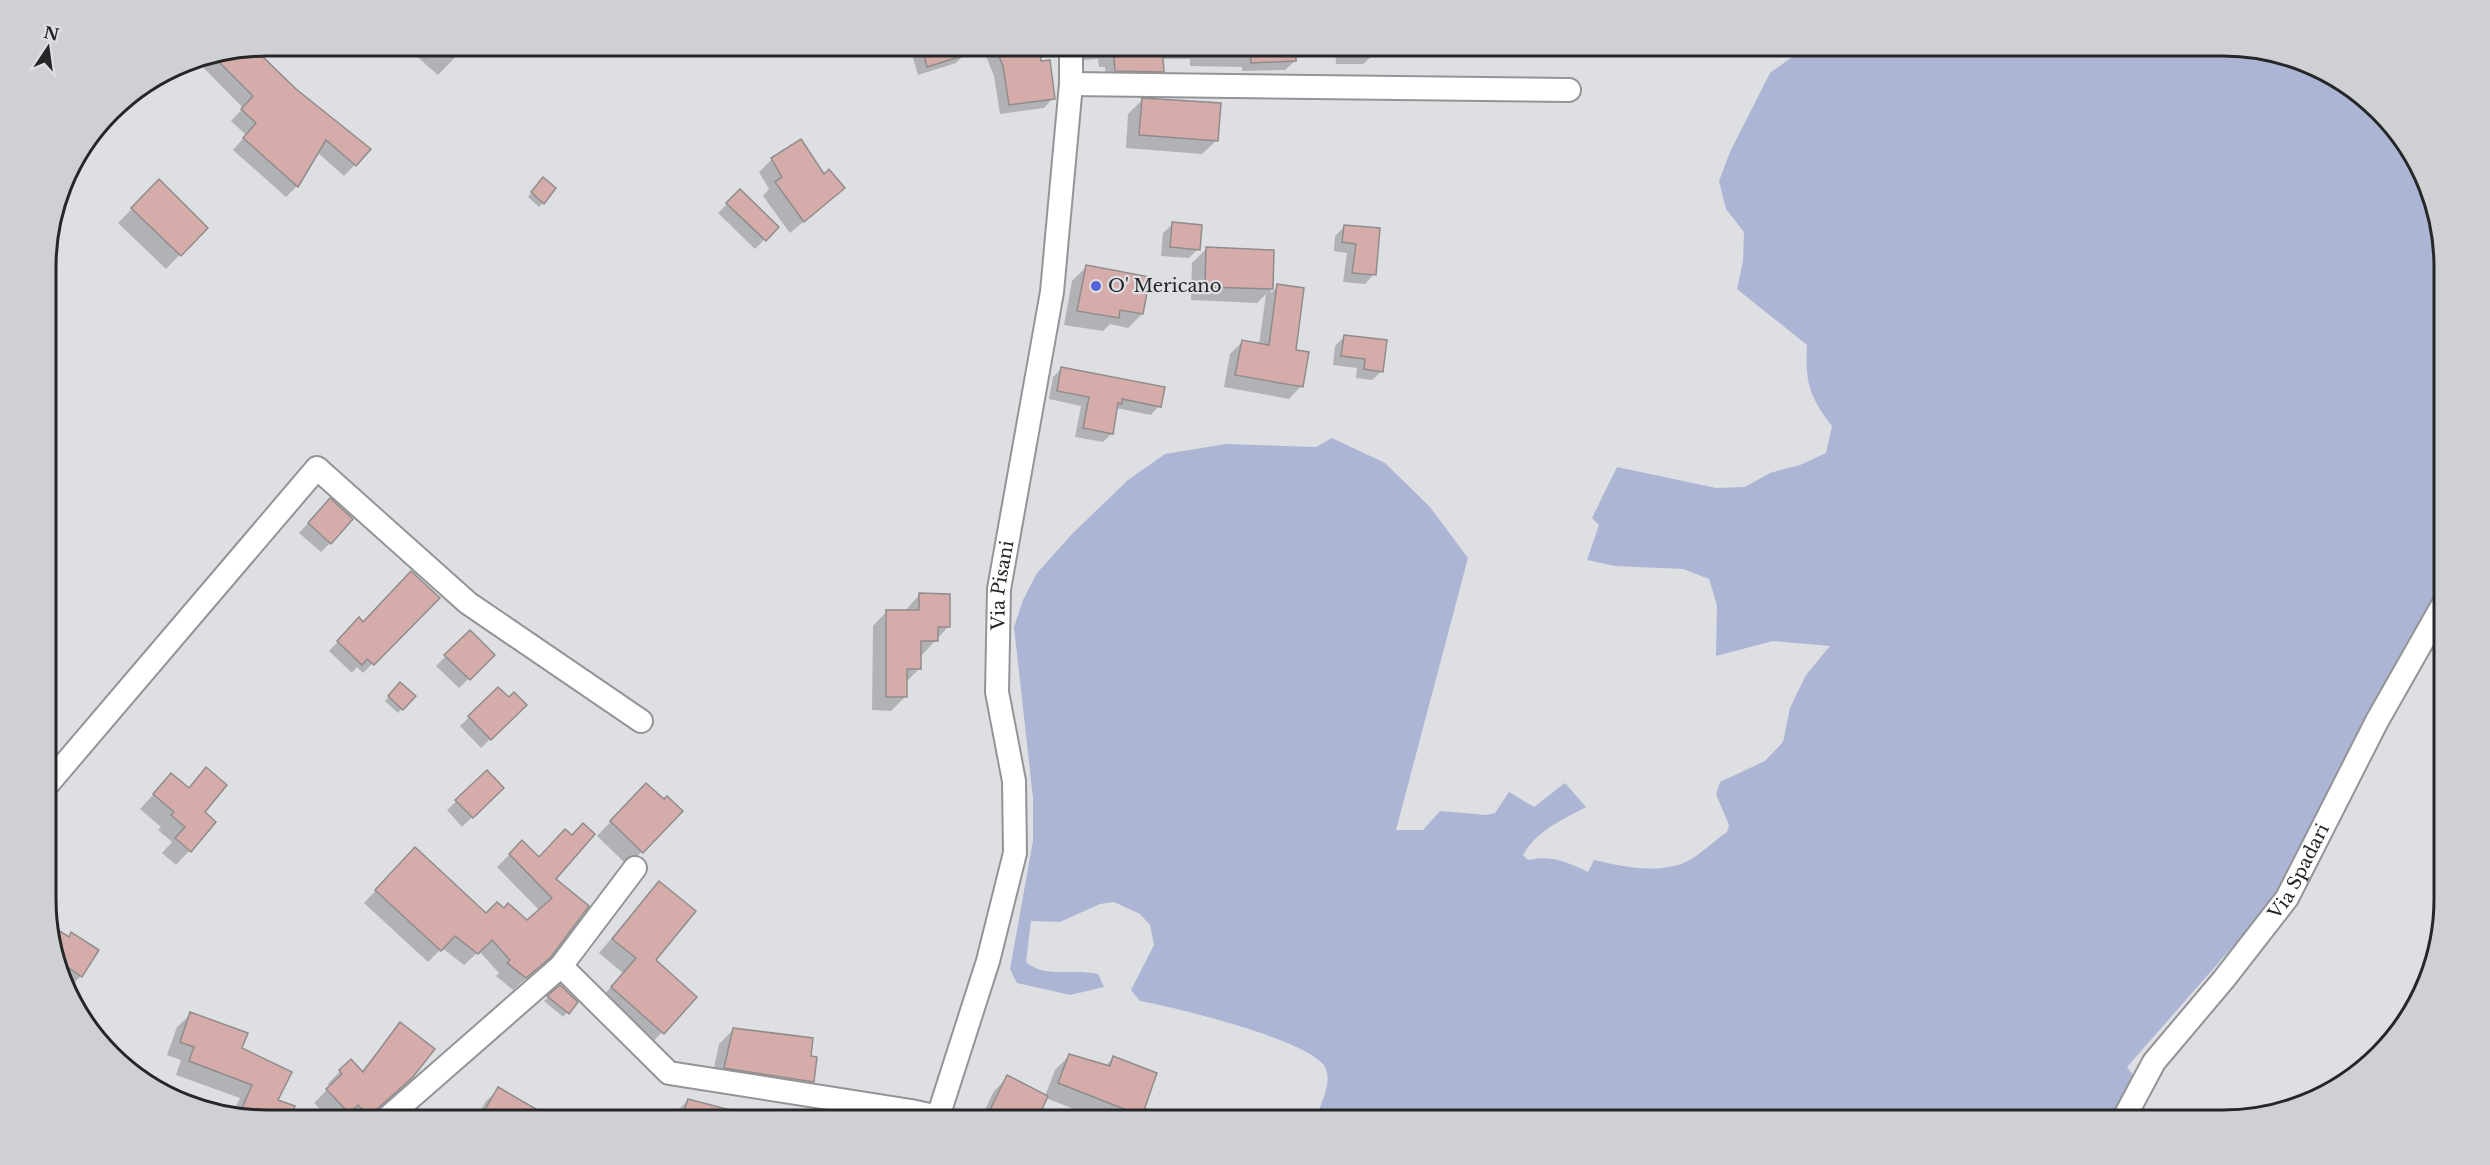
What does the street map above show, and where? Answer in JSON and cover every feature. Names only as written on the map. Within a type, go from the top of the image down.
[{"type":"street","name":"Via Pisani","points":[[940,1110],[988,962],[1014,853],[1014,781],[996,692],[999,589],[1052,292],[1071,84],[1071,56]]},
{"type":"street","points":[[1071,84],[1569,90]]},
{"type":"street","points":[[56,774],[317,468],[468,603],[641,721]]},
{"type":"street","name":"Via Spadari","points":[[2129,1109],[2154,1062],[2224,979],[2287,898],[2377,721],[2434,621]]},
{"type":"street","points":[[397,1110],[561,966],[635,868]]},
{"type":"street","points":[[561,966],[669,1073],[883,1110]]},
{"type":"shaded area","points":[[1794,56],[2251,57],[2278,63],[2317,77],[2341,91],[2363,108],[2399,149],[2413,173],[2423,199],[2433,239],[2434,253],[2434,599],[2361,724],[2286,886],[2127,1067],[2134,1076],[2119,1109],[1319,1109],[1328,1078],[1325,1067],[1314,1057],[1295,1046],[1240,1026],[1140,1001],[1131,990],[1154,945],[1150,925],[1140,914],[1114,902],[1100,904],[1060,922],[1031,921],[1026,962],[1051,972],[1098,974],[1104,987],[1070,995],[1017,983],[1010,969],[1033,841],[1033,798],[1014,627],[1023,600],[1037,573],[1072,534],[1128,480],[1165,454],[1226,444],[1316,447],[1332,438],[1385,463],[1430,507],[1468,558],[1396,830],[1423,830],[1440,811],[1486,815],[1495,813],[1509,792],[1534,807],[1565,783],[1586,807],[1550,827],[1535,839],[1523,855],[1528,860],[1544,858],[1559,860],[1588,872],[1594,860],[1628,867],[1664,868],[1686,862],[1727,832],[1729,825],[1716,794],[1720,782],[1765,761],[1783,742],[1790,708],[1806,675],[1830,646],[1773,641],[1716,656],[1717,605],[1709,579],[1683,569],[1615,566],[1587,560],[1599,525],[1592,518],[1617,467],[1716,488],[1745,487],[1770,473],[1800,465],[1826,453],[1832,426],[1818,406],[1810,388],[1807,345],[1737,289],[1743,261],[1744,232],[1726,209],[1719,181],[1730,152],[1770,73]]},
{"type":"building","points":[[264,56],[296,89],[371,149],[356,166],[326,140],[298,187],[243,138],[256,123],[241,109],[253,96],[218,62],[239,57]]},
{"type":"building","points":[[924,56],[962,56],[927,67]]},
{"type":"building","points":[[999,56],[1040,56],[1041,61],[1050,60],[1055,99],[1009,105],[1003,66]]},
{"type":"building","points":[[1114,56],[1163,56],[1164,72],[1115,71]]},
{"type":"building","points":[[1251,56],[1296,56],[1296,61],[1251,63]]},
{"type":"building","points":[[1142,98],[1221,103],[1218,141],[1139,135]]},
{"type":"building","points":[[801,139],[824,174],[829,169],[845,188],[804,222],[775,182],[782,177],[771,158]]},
{"type":"building","points":[[543,177],[556,188],[544,204],[531,192]]},
{"type":"building","points":[[159,179],[208,228],[181,256],[131,208]]},
{"type":"building","points":[[740,189],[779,227],[766,241],[726,203]]},
{"type":"building","points":[[1172,222],[1202,225],[1200,250],[1170,247]]},
{"type":"building","points":[[1344,225],[1380,228],[1376,275],[1352,273],[1356,244],[1342,242]]},
{"type":"building","points":[[1206,247],[1274,250],[1273,289],[1205,287]]},
{"type":"building","points":[[1086,265],[1150,277],[1143,314],[1120,310],[1119,318],[1077,311]]},
{"type":"building","points":[[1277,284],[1304,288],[1296,350],[1309,352],[1303,387],[1235,375],[1242,340],[1269,345]]},
{"type":"building","points":[[1344,335],[1387,340],[1383,372],[1364,369],[1365,359],[1341,356]]},
{"type":"building","points":[[1061,367],[1165,387],[1161,407],[1122,399],[1122,404],[1118,403],[1113,434],[1083,428],[1089,397],[1057,391]]},
{"type":"building","points":[[330,498],[353,519],[331,544],[308,523]]},
{"type":"building","points":[[411,571],[440,598],[374,665],[367,659],[362,665],[337,641],[359,617],[363,622]]},
{"type":"building","points":[[919,593],[950,594],[950,627],[938,627],[938,641],[921,641],[921,669],[907,669],[907,697],[886,697],[886,610],[919,610]]},
{"type":"building","points":[[470,630],[495,655],[470,680],[444,655]]},
{"type":"building","points":[[400,682],[416,696],[403,710],[388,696]]},
{"type":"building","points":[[498,687],[509,697],[514,692],[527,705],[491,740],[468,716]]},
{"type":"building","points":[[206,767],[227,785],[205,812],[216,822],[191,852],[175,838],[185,827],[171,815],[174,812],[153,794],[171,773],[189,788]]},
{"type":"building","points":[[487,770],[504,788],[473,818],[455,800]]},
{"type":"building","points":[[646,783],[664,799],[667,796],[683,811],[643,853],[610,821]]},
{"type":"building","points":[[583,823],[595,834],[556,879],[589,906],[551,957],[526,978],[507,963],[510,960],[492,940],[478,954],[455,936],[441,951],[375,890],[415,847],[486,913],[497,902],[504,908],[508,903],[527,920],[552,898],[509,854],[522,840],[539,857],[565,829],[572,835]]},
{"type":"building","points":[[659,881],[696,911],[656,960],[697,997],[664,1034],[611,987],[636,958],[612,939]]},
{"type":"building","points":[[58,930],[69,937],[71,932],[99,950],[82,977],[67,967]]},
{"type":"building","points":[[560,985],[578,1002],[569,1014],[547,996]]},
{"type":"building","points":[[190,1012],[248,1033],[242,1048],[292,1072],[278,1100],[295,1106],[294,1110],[242,1108],[252,1085],[189,1061],[194,1047],[180,1042]]},
{"type":"building","points":[[400,1022],[435,1049],[413,1077],[376,1110],[363,1110],[358,1105],[352,1110],[346,1110],[326,1089],[342,1074],[339,1070],[351,1059],[363,1072]]},
{"type":"building","points":[[733,1028],[813,1038],[811,1056],[817,1057],[814,1082],[724,1068]]},
{"type":"building","points":[[1069,1054],[1110,1066],[1113,1056],[1157,1073],[1144,1110],[1126,1110],[1058,1083]]},
{"type":"building","points":[[1007,1075],[1048,1096],[1042,1110],[990,1110]]},
{"type":"building","points":[[498,1087],[537,1110],[485,1110]]},
{"type":"building","points":[[688,1099],[730,1110],[685,1110]]},
{"type":"place","name":"O' Mericano","points":[[1096,286]]}]
